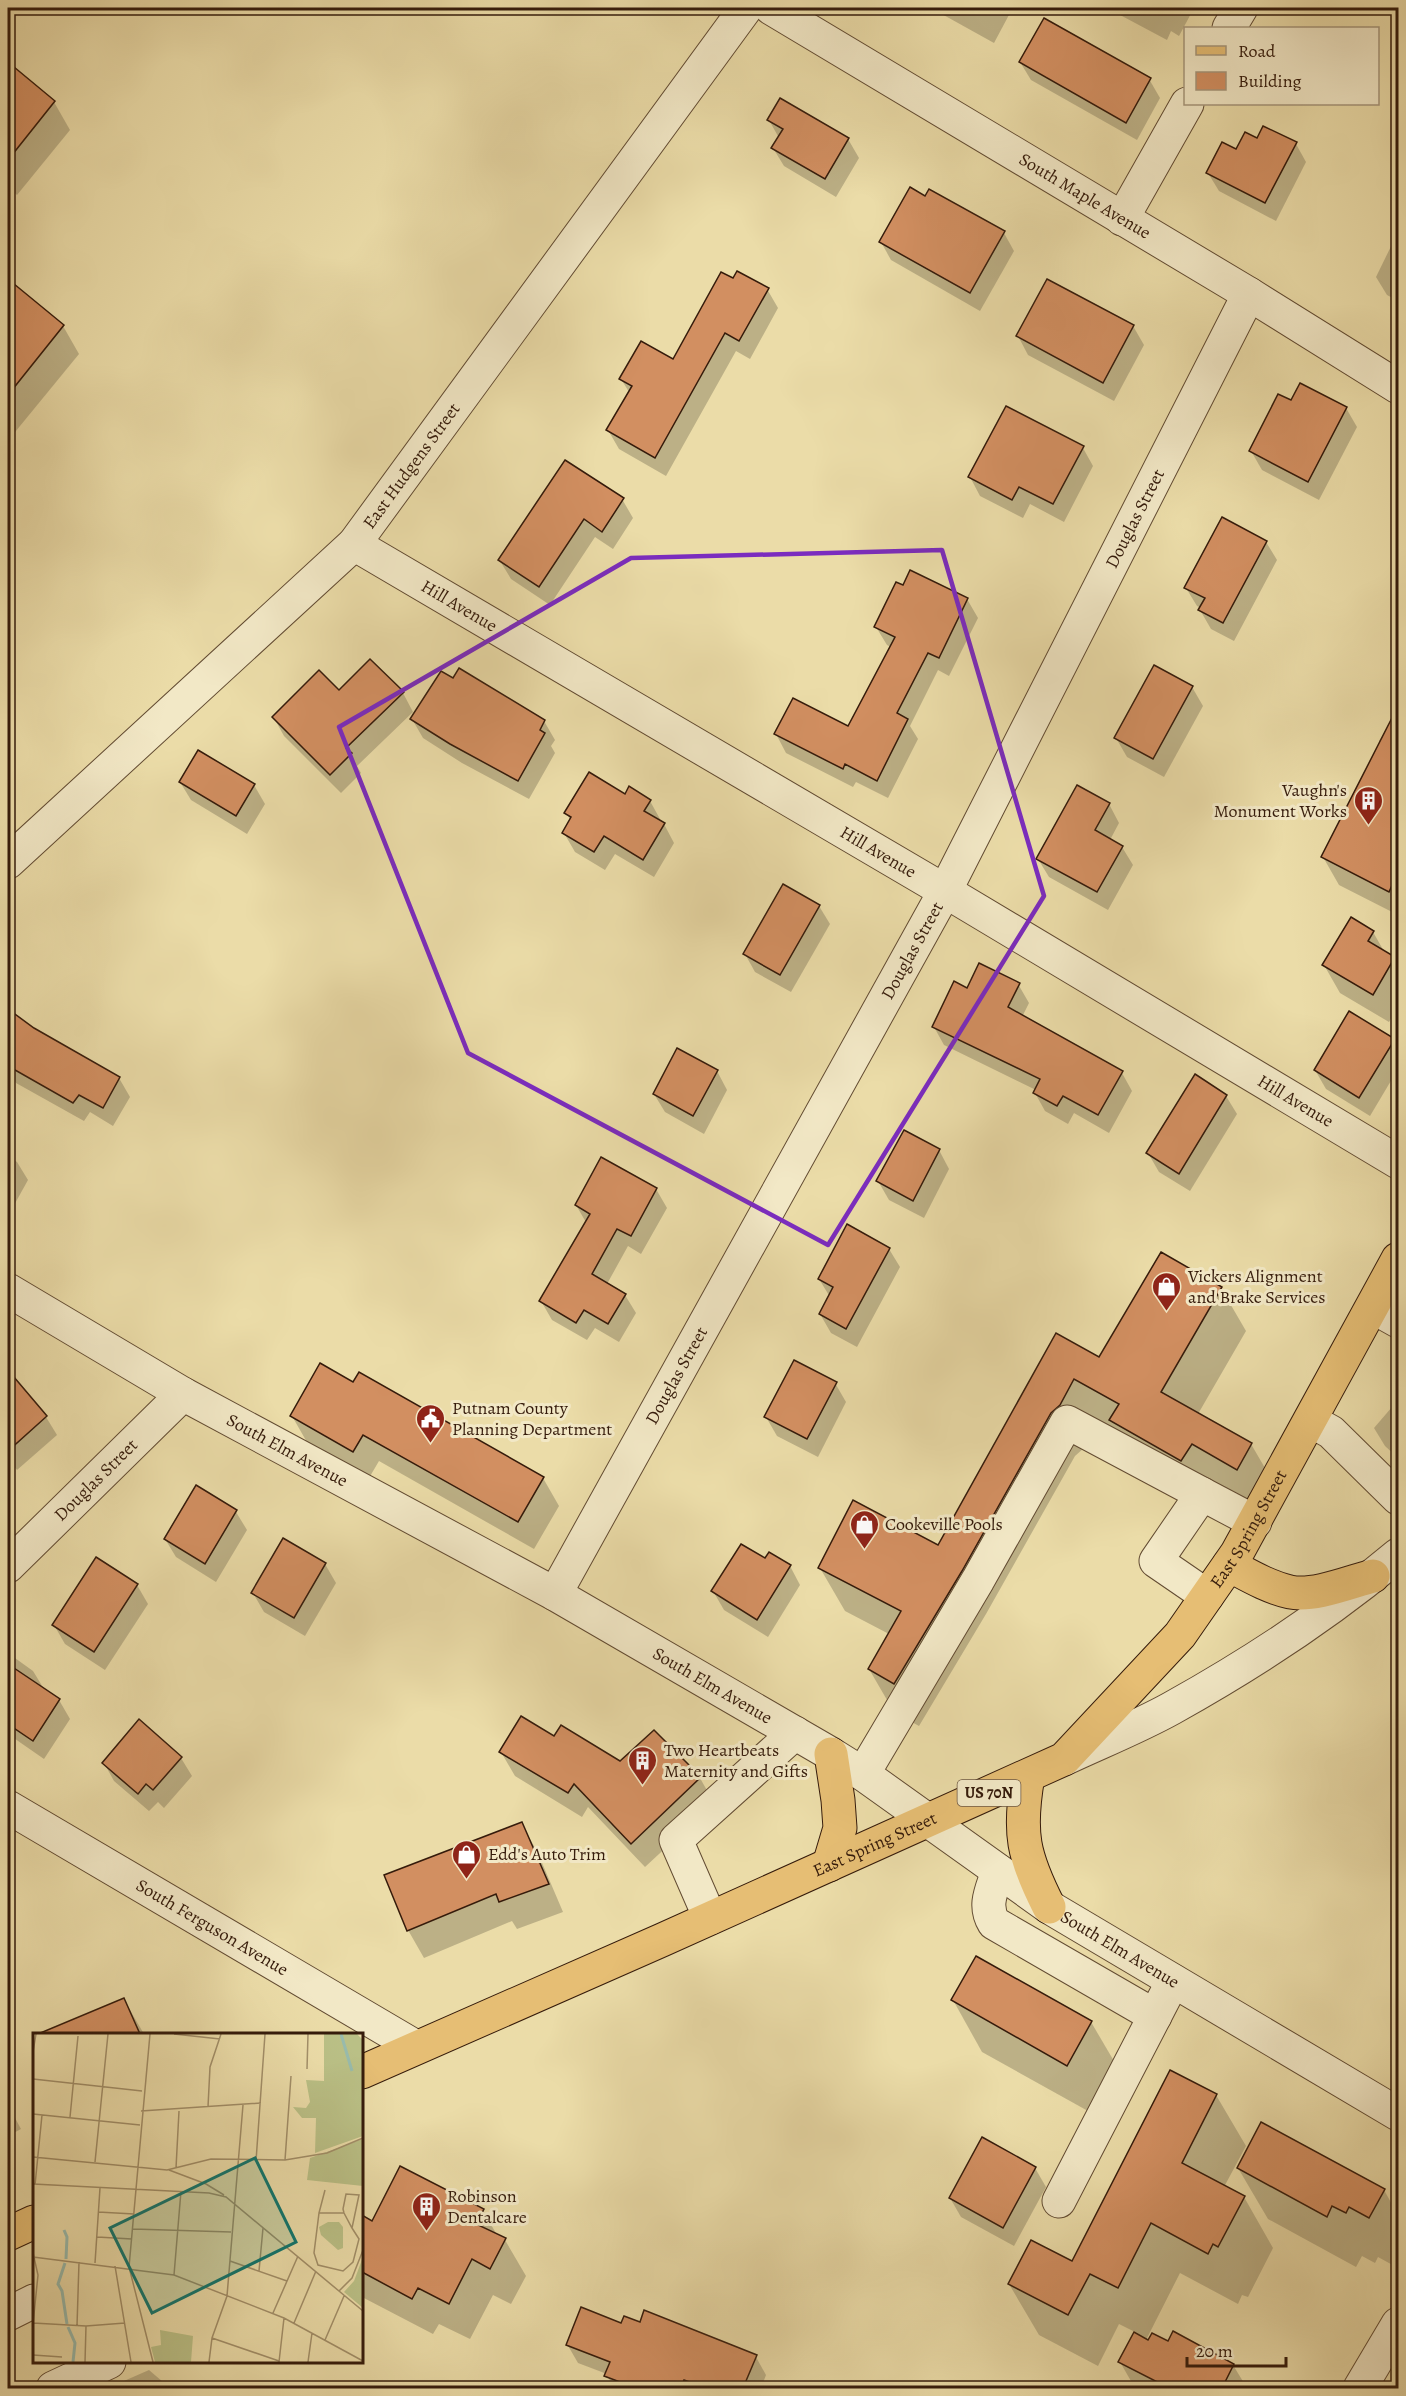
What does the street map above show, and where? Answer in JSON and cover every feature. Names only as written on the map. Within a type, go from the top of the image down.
[{"type":"main road","name":"East Spring Street","points":[[363,2072],[1064,1759],[1180,1635],[1229,1565],[1311,1421],[1386,1314],[1398,1259]]},
{"type":"main road","points":[[1229,1565],[1260,1581],[1292,1592],[1320,1590],[1373,1576]]},
{"type":"main road","points":[[829,1865],[840,1828],[831,1754]]},
{"type":"main road","points":[[1028,1776],[1023,1807],[1023,1834],[1032,1873],[1049,1907]]},
{"type":"main road","points":[[8,2234],[33,2222]]},
{"type":"street","name":"East Hudgens Street","points":[[8,862],[354,544],[746,8]]},
{"type":"street","name":"South Maple Avenue","points":[[771,8],[1250,294],[1398,387]]},
{"type":"street","points":[[1230,27],[1241,8]]},
{"type":"street","points":[[1122,219],[1186,105]]},
{"type":"street","name":"Douglas Street","points":[[555,1594],[945,891],[1250,294]]},
{"type":"street","name":"Hill Avenue","points":[[354,544],[945,891],[1398,1162]]},
{"type":"street","name":"South Elm Avenue","points":[[8,1290],[183,1394],[555,1594],[831,1754],[863,1774],[1049,1907],[1398,2114]]},
{"type":"street","name":"Douglas Street","points":[[8,1566],[183,1394]]},
{"type":"street","points":[[1311,1421],[1331,1432],[1398,1498]]},
{"type":"street","points":[[863,1774],[978,1580],[1066,1422],[1255,1522]]},
{"type":"street","points":[[1202,1494],[1156,1562],[1207,1596]]},
{"type":"street","points":[[1064,1759],[1170,1709],[1280,1643],[1373,1576],[1398,1555]]},
{"type":"street","points":[[710,1918],[676,1840],[795,1733]]},
{"type":"street","name":"South Ferguson Avenue","points":[[8,1807],[416,2047]]},
{"type":"street","points":[[998,1871],[987,1904],[988,1914],[994,1923],[1155,2016]]},
{"type":"street","points":[[1059,2201],[1173,1981]]},
{"type":"street","points":[[8,2314],[33,2302]]},
{"type":"street","points":[[1360,2388],[1398,2324]]},
{"type":"street","points":[[53,2388],[105,2363]]},
{"type":"highlighted area","points":[[942,550],[1044,896],[828,1245],[468,1053],[339,727],[631,558]]},
{"type":"building","points":[[1044,18],[1151,78],[1126,123],[1019,62]]},
{"type":"building","points":[[8,62],[55,101],[8,160]]},
{"type":"building","points":[[780,98],[849,138],[825,179],[771,148],[783,129],[767,120]]},
{"type":"building","points":[[1263,126],[1297,142],[1265,203],[1206,173],[1222,142],[1236,149],[1245,132],[1257,138]]},
{"type":"building","points":[[910,187],[925,196],[929,189],[1005,231],[970,293],[879,242]]},
{"type":"building","points":[[737,271],[769,288],[739,341],[725,333],[655,458],[606,430],[632,386],[619,379],[641,341],[673,359],[721,272],[733,278]]},
{"type":"building","points":[[8,279],[64,325],[8,395]]},
{"type":"building","points":[[1047,279],[1134,325],[1103,383],[1016,336]]},
{"type":"building","points":[[1300,383],[1347,407],[1308,482],[1249,451],[1278,394],[1291,400]]},
{"type":"building","points":[[1006,406],[1084,446],[1053,504],[1019,487],[1012,500],[968,477]]},
{"type":"building","points":[[565,460],[624,498],[602,532],[584,519],[539,587],[498,560]]},
{"type":"building","points":[[1222,517],[1267,541],[1223,623],[1198,610],[1205,598],[1184,588]]},
{"type":"building","points":[[910,570],[968,598],[939,658],[928,653],[897,713],[908,719],[877,781],[845,764],[843,769],[774,734],[793,698],[848,726],[895,637],[874,627],[896,582],[903,585]]},
{"type":"building","points":[[370,659],[404,692],[346,748],[352,753],[330,775],[272,717],[319,670],[339,690]]},
{"type":"building","points":[[1154,665],[1193,686],[1153,759],[1114,738]]},
{"type":"building","points":[[459,668],[545,720],[540,730],[545,733],[518,781],[410,719],[441,671],[453,678]]},
{"type":"building","name":"Vaughn's Monument Works","points":[[1398,706],[1398,872],[1389,892],[1321,857]]},
{"type":"building","points":[[198,750],[255,784],[236,816],[179,782]]},
{"type":"building","points":[[589,772],[625,794],[629,786],[651,800],[644,811],[665,823],[643,860],[604,836],[594,852],[562,833],[571,817],[564,813]]},
{"type":"building","points":[[1077,785],[1110,803],[1095,830],[1123,846],[1097,892],[1036,859]]},
{"type":"building","points":[[783,884],[820,905],[780,975],[743,954]]},
{"type":"building","points":[[1351,917],[1374,931],[1368,941],[1395,957],[1373,995],[1322,965]]},
{"type":"building","points":[[979,963],[1020,983],[1008,1007],[1123,1071],[1098,1115],[1063,1096],[1057,1106],[1033,1093],[1040,1079],[932,1027],[954,981],[967,988]]},
{"type":"building","points":[[8,1009],[34,1028],[120,1077],[103,1108],[79,1095],[73,1103],[8,1066]]},
{"type":"building","points":[[1349,1011],[1395,1039],[1359,1098],[1314,1070]]},
{"type":"building","points":[[677,1048],[718,1070],[693,1116],[653,1094]]},
{"type":"building","points":[[1195,1074],[1227,1095],[1179,1174],[1146,1153]]},
{"type":"building","points":[[904,1130],[940,1149],[913,1201],[876,1181]]},
{"type":"building","points":[[601,1157],[657,1188],[631,1236],[617,1229],[592,1274],[626,1294],[608,1324],[584,1310],[576,1323],[539,1301],[590,1214],[575,1205]]},
{"type":"building","points":[[847,1224],[890,1248],[846,1329],[819,1314],[833,1287],[818,1279]]},
{"type":"building","points":[[1161,1252],[1222,1287],[1161,1392],[1252,1443],[1237,1470],[1192,1444],[1181,1461],[1109,1420],[1119,1404],[1074,1379],[1060,1405],[1051,1413],[962,1571],[894,1684],[868,1669],[901,1611],[818,1568],[853,1500],[938,1545],[1056,1333],[1099,1357]]},
{"type":"building","points":[[794,1360],[837,1382],[807,1439],[764,1417]]},
{"type":"building","name":"Putnam County Planning Department","points":[[320,1363],[353,1382],[359,1372],[544,1477],[518,1522],[363,1435],[353,1452],[290,1416]]},
{"type":"building","points":[[8,1370],[47,1416],[8,1451]]},
{"type":"building","points":[[196,1485],[237,1510],[205,1564],[164,1539]]},
{"type":"building","points":[[283,1538],[326,1563],[294,1618],[251,1593]]},
{"type":"building","points":[[741,1544],[765,1558],[769,1552],[791,1565],[757,1620],[711,1591]]},
{"type":"building","points":[[96,1557],[138,1584],[94,1652],[52,1625]]},
{"type":"building","points":[[8,1664],[60,1699],[33,1741],[8,1724]]},
{"type":"building","points":[[521,1716],[554,1736],[561,1725],[620,1761],[654,1730],[701,1777],[631,1844],[574,1784],[568,1793],[499,1752]]},
{"type":"building","points":[[139,1719],[182,1757],[153,1790],[146,1784],[138,1794],[102,1763]]},
{"type":"building","name":"Edd's Auto Trim","points":[[522,1822],[549,1884],[499,1902],[496,1894],[407,1931],[384,1875]]},
{"type":"building","points":[[976,1956],[1092,2021],[1067,2066],[951,2000]]},
{"type":"building","points":[[124,1998],[140,2033],[40,2033]]},
{"type":"building","points":[[1170,2070],[1217,2094],[1182,2163],[1245,2196],[1218,2247],[1213,2244],[1208,2254],[1151,2223],[1118,2288],[1090,2274],[1068,2315],[1008,2284],[1031,2240],[1072,2261]]},
{"type":"building","points":[[1261,2122],[1385,2189],[1369,2218],[1349,2207],[1346,2213],[1332,2206],[1327,2217],[1237,2168]]},
{"type":"building","points":[[982,2137],[1036,2167],[1003,2228],[949,2198]]},
{"type":"building","name":"Robinson Dentalcare","points":[[400,2166],[484,2209],[476,2224],[506,2238],[490,2269],[472,2259],[449,2304],[418,2288],[412,2299],[363,2273],[363,2216],[372,2221]]},
{"type":"building","points":[[581,2307],[621,2323],[624,2316],[640,2322],[644,2310],[757,2355],[743,2388],[706,2388],[684,2380],[680,2388],[636,2388],[604,2376],[610,2362],[566,2345]]},
{"type":"building","points":[[1173,2331],[1234,2364],[1222,2388],[1169,2388],[1118,2362],[1134,2332],[1148,2340],[1152,2333],[1168,2341]]},
{"type":"place","name":"Vaughn's Monument Works","points":[[1368,826]]},
{"type":"place","name":"Vickers Alignment and Brake Services","points":[[1167,1312]]},
{"type":"place","name":"Putnam County Planning Department","points":[[431,1444]]},
{"type":"place","name":"Cookeville Pools","points":[[864,1550]]},
{"type":"place","name":"Two Heartbeats Maternity and Gifts","points":[[643,1786]]},
{"type":"place","name":"Edd's Auto Trim","points":[[467,1880]]},
{"type":"place","name":"Robinson Dentalcare","points":[[426,2232]]}]
